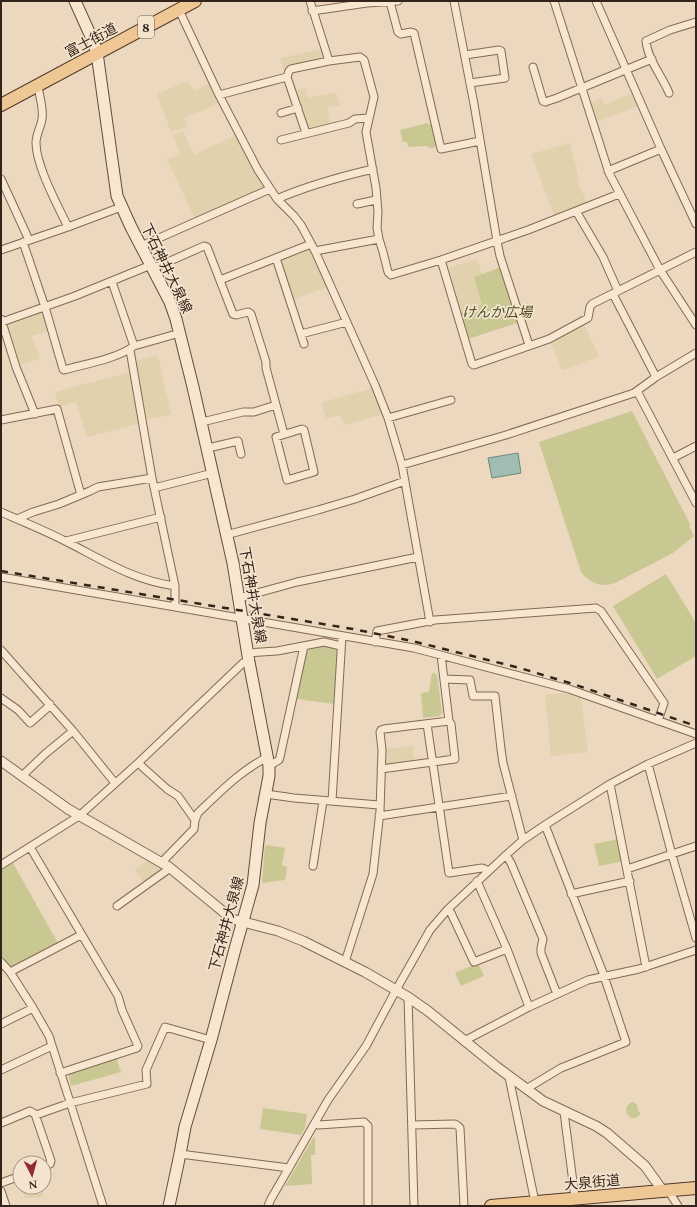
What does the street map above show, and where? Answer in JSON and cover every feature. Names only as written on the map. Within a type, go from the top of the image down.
[{"type":"main road","name":"下石神井大泉線","points":[[75,1],[94,41],[98,54],[117,196],[121,207],[170,302],[180,333],[208,448],[269,762],[253,885],[246,913],[242,921],[211,1040],[185,1127],[169,1206]]},
{"type":"main road","name":"富士街道","points":[[1,105],[195,1]]},
{"type":"main road","name":"大泉街道","points":[[491,1206],[575,1198],[595,1202],[665,1190],[696,1188]]},
{"type":"street","points":[[310,1],[329,61]]},
{"type":"street","points":[[312,11],[398,1]]},
{"type":"street","points":[[454,1],[500,256],[529,345]]},
{"type":"street","points":[[554,1],[608,171],[660,270],[696,325]]},
{"type":"street","points":[[596,1],[625,70],[696,224]]},
{"type":"street","points":[[390,2],[398,32],[401,34],[412,32],[414,34],[440,149],[480,141]]},
{"type":"street","points":[[179,10],[219,95],[258,170],[278,200],[301,225],[313,247],[376,385],[388,418],[402,465],[430,622]]},
{"type":"street","points":[[669,93],[664,81],[659,75],[646,41],[670,30],[696,22]]},
{"type":"street","points":[[465,56],[499,50],[501,51],[505,78],[470,84]]},
{"type":"street","points":[[306,133],[287,76],[289,71],[291,69],[329,61],[360,57],[364,60],[374,97],[366,132],[373,169],[377,228],[389,274],[391,275],[497,241],[619,194]]},
{"type":"street","points":[[533,67],[544,102],[652,59]]},
{"type":"street","points":[[219,95],[287,76]]},
{"type":"street","points":[[38,85],[42,121],[37,135],[37,152],[48,182],[68,227]]},
{"type":"street","points":[[281,114],[298,108]]},
{"type":"street","points":[[281,140],[347,123],[355,119],[369,118]]},
{"type":"street","points":[[608,171],[661,149]]},
{"type":"street","points":[[278,200],[301,189],[331,179],[373,169]]},
{"type":"street","points":[[1,179],[26,241],[64,370],[110,358],[132,348],[180,333]]},
{"type":"street","points":[[141,246],[270,189]]},
{"type":"street","points":[[357,204],[376,200]]},
{"type":"street","points":[[1,250],[121,207]]},
{"type":"street","points":[[576,211],[603,257],[615,292],[656,377]]},
{"type":"street","points":[[220,280],[276,258],[313,247],[379,239]]},
{"type":"street","points":[[35,414],[16,367],[2,321],[45,307],[205,246],[234,315],[248,312],[251,314],[266,362],[266,368],[284,434]]},
{"type":"street","points":[[441,260],[473,365],[548,339],[586,320],[589,316],[590,306],[696,252]]},
{"type":"street","points":[[276,258],[304,344]]},
{"type":"street","points":[[112,282],[132,348],[152,478],[175,586],[175,607]]},
{"type":"street","points":[[301,334],[347,322]]},
{"type":"street","points":[[402,465],[506,435],[634,393],[656,377],[696,353]]},
{"type":"street","points":[[637,391],[696,503]]},
{"type":"street","points":[[388,418],[451,400]]},
{"type":"street","points":[[202,422],[243,412],[254,412],[276,406]]},
{"type":"street","points":[[1,420],[57,410],[81,495]]},
{"type":"street","points":[[304,429],[314,472],[287,480],[276,439],[277,436],[284,434],[304,429]]},
{"type":"street","points":[[208,448],[238,441],[241,454]]},
{"type":"street","points":[[673,458],[696,446]]},
{"type":"street","points":[[154,488],[213,473]]},
{"type":"street","points":[[17,519],[33,512],[59,504],[98,487],[152,478]]},
{"type":"street","points":[[226,535],[355,499],[405,481]]},
{"type":"street","points":[[1,512],[66,541],[110,566],[143,580],[175,586]]},
{"type":"street","points":[[66,541],[161,517]]},
{"type":"street","points":[[238,598],[310,579],[418,557]]},
{"type":"street","points":[[1,577],[414,648],[569,690],[696,734]]},
{"type":"street","points":[[375,642],[377,632],[430,622],[596,608],[601,611],[664,703],[658,720]]},
{"type":"street","points":[[332,801],[342,636]]},
{"type":"street","points":[[1,866],[79,816],[138,763],[248,657],[324,642],[341,646]]},
{"type":"street","points":[[117,906],[166,871],[166,864],[194,830],[195,820],[198,813],[234,780],[254,764],[279,760],[304,646]]},
{"type":"street","points":[[1,650],[50,704],[115,783]]},
{"type":"street","points":[[381,769],[455,759],[441,655]]},
{"type":"street","points":[[444,679],[470,680],[473,696],[495,696],[501,749],[523,840]]},
{"type":"street","points":[[1,698],[18,710],[30,723],[50,704]]},
{"type":"street","points":[[345,962],[373,874],[379,816],[382,750],[380,732],[384,729],[449,720]]},
{"type":"street","points":[[427,724],[449,873],[482,868],[487,871]]},
{"type":"street","points":[[22,776],[45,754],[73,731]]},
{"type":"street","points":[[268,1206],[328,1100],[366,1046],[430,930],[448,909],[487,871],[523,840],[545,825],[610,784],[648,764],[696,743]]},
{"type":"street","points":[[1,761],[79,816],[166,864],[232,919],[278,931],[297,939],[345,962],[396,990],[428,1010],[464,1042],[543,1101],[596,1126],[607,1134],[645,1166],[678,1206]]},
{"type":"street","points":[[138,763],[167,790],[178,796],[195,820]]},
{"type":"street","points":[[648,764],[696,938]]},
{"type":"street","points":[[610,784],[646,967]]},
{"type":"street","points":[[266,794],[323,801],[379,805]]},
{"type":"street","points":[[379,816],[512,796]]},
{"type":"street","points":[[312,866],[323,801]]},
{"type":"street","points":[[526,1089],[561,1068],[626,1042],[545,825]]},
{"type":"street","points":[[627,869],[696,846]]},
{"type":"street","points":[[30,847],[118,996],[122,1010],[138,1046],[137,1048],[60,1073]]},
{"type":"street","points":[[506,855],[511,863],[542,936],[541,953],[557,994]]},
{"type":"street","points":[[571,894],[630,880]]},
{"type":"street","points":[[477,881],[529,1007]]},
{"type":"street","points":[[448,909],[474,962],[506,949]]},
{"type":"street","points":[[10,972],[82,936]]},
{"type":"street","points":[[464,1042],[529,1007],[588,980],[646,967],[696,950]]},
{"type":"street","points":[[1,962],[10,972],[49,1036],[103,1206]]},
{"type":"street","points":[[408,997],[414,1206]]},
{"type":"street","points":[[1,1024],[33,1008]]},
{"type":"street","points":[[36,1116],[70,1102],[148,1084],[146,1070],[166,1026],[211,1040]]},
{"type":"street","points":[[1,1070],[52,1046]]},
{"type":"street","points":[[510,1077],[535,1202]]},
{"type":"street","points":[[1,1123],[30,1111],[36,1114],[49,1155]]},
{"type":"street","points":[[564,1112],[575,1198]]},
{"type":"street","points":[[315,1124],[364,1122],[367,1124],[368,1206]]},
{"type":"street","points":[[412,1125],[456,1124],[460,1128],[464,1206]]},
{"type":"street","points":[[180,1154],[289,1168]]},
{"type":"street","points":[[1,1183],[12,1179]]},
{"type":"street","points":[[1,1191],[6,1206]]},
{"type":"shaded area","points":[[323,49],[325,59],[284,69],[280,58]]},
{"type":"shaded area","points":[[188,81],[194,91],[210,83],[219,103],[184,118],[187,127],[171,132],[157,94]]},
{"type":"shaded area","points":[[306,89],[308,98],[336,92],[340,105],[327,108],[330,124],[310,128],[307,126],[296,90]]},
{"type":"shaded area","points":[[633,93],[637,106],[598,121],[595,120],[590,104],[601,98],[605,105]]},
{"type":"shaded area","points":[[183,131],[194,155],[236,135],[265,189],[195,219],[167,159],[180,154],[173,135]]},
{"type":"shaded area","points":[[570,143],[579,179],[577,180],[587,203],[554,215],[531,154]]},
{"type":"shaded area","points":[[310,248],[328,287],[294,299],[281,263],[283,258]]},
{"type":"shaded area","points":[[477,259],[482,274],[474,277],[482,305],[460,313],[448,268]]},
{"type":"shaded area","points":[[40,312],[43,313],[49,331],[32,336],[40,359],[18,365],[5,325],[7,322]]},
{"type":"shaded area","points":[[584,325],[599,356],[564,370],[561,368],[552,344],[553,341]]},
{"type":"shaded area","points":[[158,355],[171,414],[146,420],[136,361]]},
{"type":"shaded area","points":[[131,372],[141,423],[87,437],[76,402],[59,407],[55,392]]},
{"type":"shaded area","points":[[373,388],[384,414],[344,425],[341,415],[326,419],[322,404],[323,402]]},
{"type":"shaded area","points":[[518,453],[521,473],[492,478],[488,458]]},
{"type":"shaded area","points":[[564,693],[581,698],[588,752],[551,756],[545,695]]},
{"type":"shaded area","points":[[413,746],[414,762],[389,765],[386,763],[386,749]]},
{"type":"shaded area","points":[[149,859],[162,867],[162,870],[144,883],[135,870]]},
{"type":"shaded area","points":[[24,1195],[43,1195],[44,1197],[25,1198]]},
{"type":"green space","points":[[427,123],[432,125],[436,144],[434,148],[428,148],[428,146],[408,147],[407,142],[403,142],[400,130]]},
{"type":"green space","name":"けんか広場","points":[[501,267],[517,323],[468,339],[460,313],[482,305],[474,277]]},
{"type":"green space","points":[[632,411],[690,524],[689,526],[694,536],[673,553],[615,583],[600,585],[592,582],[581,572],[539,442]]},
{"type":"green space","points":[[666,574],[696,623],[696,656],[657,679],[613,606]]},
{"type":"green space","points":[[324,646],[336,648],[337,650],[334,704],[296,699],[307,650]]},
{"type":"green space","points":[[432,673],[437,674],[442,713],[439,716],[423,718],[421,693],[429,692]]},
{"type":"green space","points":[[619,839],[624,861],[599,866],[594,844]]},
{"type":"green space","points":[[265,845],[285,848],[282,865],[287,867],[285,880],[262,883]]},
{"type":"green space","points":[[13,863],[59,945],[10,969],[1,958],[1,870]]},
{"type":"green space","points":[[478,963],[484,976],[461,986],[455,973]]},
{"type":"green space","points":[[116,1057],[121,1072],[71,1086],[68,1073]]},
{"type":"green space","points":[[632,1102],[638,1106],[637,1107],[640,1112],[636,1118],[631,1118],[626,1112],[628,1105]]},
{"type":"green space","points":[[263,1108],[307,1114],[305,1128],[301,1135],[260,1129]]},
{"type":"green space","points":[[313,1138],[315,1138],[315,1155],[311,1155],[312,1184],[285,1186]]},
{"type":"railway","points":[[1,571],[353,629],[412,641],[520,668],[576,685],[696,726]]}]
